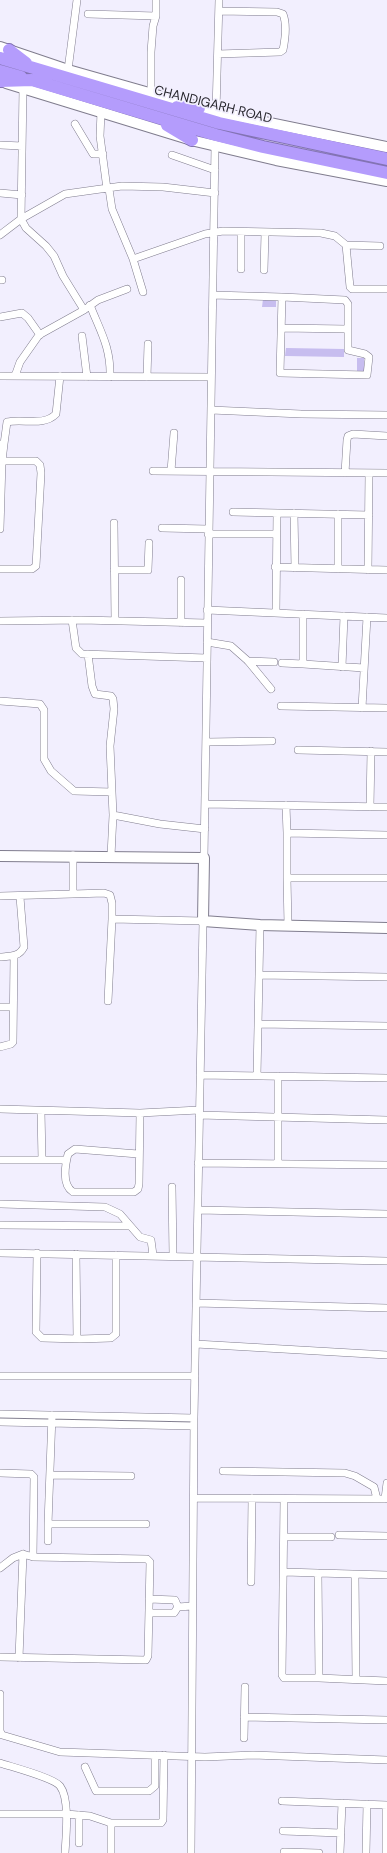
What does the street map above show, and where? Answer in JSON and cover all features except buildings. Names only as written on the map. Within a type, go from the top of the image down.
[{"type":"highway","points":[[3,52],[30,79]]},
{"type":"highway","name":"CHANDIGARH ROAD","points":[[0,71],[30,79],[153,105]]},
{"type":"highway","points":[[0,81],[30,79]]},
{"type":"highway","points":[[153,105],[199,108]]},
{"type":"highway","points":[[153,105],[263,147],[387,173]]},
{"type":"highway","points":[[153,105],[192,140]]},
{"type":"highway","name":"CHANDIGARH ROAD","points":[[216,129],[387,159]]},
{"type":"main road","points":[[3,52],[68,70],[153,105]]},
{"type":"main road","points":[[30,79],[101,112],[192,140],[216,129],[387,147]]},
{"type":"main road","points":[[199,108],[216,129],[276,160],[387,181]]},
{"type":"main road","points":[[0,856],[73,855],[204,858],[203,921],[260,925],[387,928]]},
{"type":"street","points":[[68,70],[77,0]]},
{"type":"street","points":[[153,105],[153,26],[156,16],[156,0]]},
{"type":"street","points":[[204,858],[210,410],[219,0]]},
{"type":"street","points":[[218,54],[280,52],[283,50],[284,45],[285,21],[283,14],[277,12],[219,11]]},
{"type":"street","points":[[88,14],[156,16]]},
{"type":"street","points":[[30,79],[22,146],[21,219],[26,228],[46,246],[54,256],[63,276],[87,307],[107,344],[110,377]]},
{"type":"street","points":[[101,112],[100,136],[112,208],[133,259],[143,292]]},
{"type":"street","points":[[74,124],[93,154],[103,154]]},
{"type":"street","points":[[0,145],[22,146]]},
{"type":"street","points":[[172,154],[215,170]]},
{"type":"street","points":[[0,235],[21,219],[65,194],[122,186],[163,187],[214,193]]},
{"type":"street","points":[[0,193],[22,195]]},
{"type":"street","points":[[133,259],[214,232],[320,233],[335,236],[346,245],[380,246]]},
{"type":"street","points":[[241,232],[241,269]]},
{"type":"street","points":[[264,270],[265,232]]},
{"type":"street","points":[[346,245],[350,287],[352,289],[387,289]]},
{"type":"street","points":[[15,376],[20,362],[40,335],[87,307],[127,289]]},
{"type":"street","points":[[213,295],[282,297],[345,300],[348,304],[348,350],[365,354],[369,357],[367,375],[280,373],[282,297]]},
{"type":"street","points":[[0,317],[22,313],[28,318],[40,335]]},
{"type":"street","points":[[282,328],[347,329]]},
{"type":"street","points":[[82,336],[87,377]]},
{"type":"street","points":[[147,377],[148,344]]},
{"type":"street","points":[[0,376],[211,377]]},
{"type":"street","points":[[0,529],[2,444],[7,422],[44,421],[56,414],[60,376]]},
{"type":"street","points":[[210,410],[387,416]]},
{"type":"street","points":[[171,471],[174,433]]},
{"type":"street","points":[[345,473],[348,436],[352,434],[387,436]]},
{"type":"street","points":[[0,569],[32,569],[36,566],[41,473],[40,465],[36,461],[2,461]]},
{"type":"street","points":[[153,470],[387,474]]},
{"type":"street","points":[[368,570],[370,473]]},
{"type":"street","points":[[233,512],[369,515]]},
{"type":"street","points":[[276,613],[275,567],[277,513]]},
{"type":"street","points":[[294,513],[295,568]]},
{"type":"street","points":[[338,514],[338,569]]},
{"type":"street","points":[[114,523],[115,621]]},
{"type":"street","points":[[162,528],[208,532],[276,534]]},
{"type":"street","points":[[114,570],[148,570],[149,543]]},
{"type":"street","points":[[275,567],[387,570]]},
{"type":"street","points":[[181,580],[181,623]]},
{"type":"street","points":[[207,610],[387,618]]},
{"type":"street","points":[[303,614],[303,664]]},
{"type":"street","points":[[342,666],[344,616]]},
{"type":"street","points":[[362,708],[367,617]]},
{"type":"street","points":[[0,621],[72,620],[207,624]]},
{"type":"street","points":[[72,620],[76,648],[82,654],[207,658]]},
{"type":"street","points":[[207,642],[227,644],[248,661],[271,689]]},
{"type":"street","points":[[88,654],[92,686],[95,694],[111,696],[113,699],[114,709],[110,746],[113,815],[111,856]]},
{"type":"street","points":[[248,661],[274,662]]},
{"type":"street","points":[[282,663],[364,668]]},
{"type":"street","points":[[0,701],[40,704],[44,710],[44,759],[51,771],[67,786],[74,791],[112,792]]},
{"type":"street","points":[[281,706],[387,708]]},
{"type":"street","points":[[206,742],[272,741]]},
{"type":"street","points":[[298,750],[387,752]]},
{"type":"street","points":[[370,807],[371,751]]},
{"type":"street","points":[[205,804],[387,807]]},
{"type":"street","points":[[286,805],[288,926]]},
{"type":"street","points":[[113,815],[160,824],[205,829]]},
{"type":"street","points":[[287,833],[387,835]]},
{"type":"street","points":[[73,855],[73,894]]},
{"type":"street","points":[[287,878],[387,878]]},
{"type":"street","points":[[0,896],[20,897],[73,894],[110,895],[112,903],[112,920],[108,1001]]},
{"type":"street","points":[[0,957],[14,956],[22,952],[24,947],[20,897]]},
{"type":"street","points":[[112,920],[203,921],[194,1418],[191,1853]]},
{"type":"street","points":[[257,1076],[260,925]]},
{"type":"street","points":[[0,1047],[13,1042],[14,956]]},
{"type":"street","points":[[259,975],[387,977]]},
{"type":"street","points":[[0,1007],[13,1007]]},
{"type":"street","points":[[258,1024],[387,1026]]},
{"type":"street","points":[[200,1075],[387,1078]]},
{"type":"street","points":[[278,1076],[278,1164]]},
{"type":"street","points":[[0,1110],[140,1114],[199,1112],[279,1117],[387,1120]]},
{"type":"street","points":[[41,1111],[42,1160]]},
{"type":"street","points":[[138,1154],[75,1149],[68,1154],[66,1160],[65,1184],[68,1189],[73,1192],[134,1192],[138,1189],[140,1114]]},
{"type":"street","points":[[0,1160],[66,1160]]},
{"type":"street","points":[[198,1163],[387,1165]]},
{"type":"street","points":[[172,1187],[173,1256]]},
{"type":"street","points":[[1,1204],[105,1207],[120,1214],[140,1237],[148,1238],[152,1241],[153,1256]]},
{"type":"street","points":[[198,1210],[387,1214]]},
{"type":"street","points":[[1,1225],[130,1226]]},
{"type":"street","points":[[0,1253],[387,1261]]},
{"type":"street","points":[[37,1254],[36,1332],[42,1338],[77,1339],[110,1338],[116,1334],[116,1255]]},
{"type":"street","points":[[76,1254],[77,1339]]},
{"type":"street","points":[[196,1303],[387,1308]]},
{"type":"street","points":[[196,1344],[387,1355]]},
{"type":"street","points":[[0,1376],[195,1376]]},
{"type":"street","points":[[0,1414],[52,1419],[194,1426]]},
{"type":"street","points":[[0,1422],[52,1419],[194,1418]]},
{"type":"street","points":[[48,1541],[52,1419]]},
{"type":"street","points":[[223,1471],[346,1473],[355,1476],[374,1487],[377,1499]]},
{"type":"street","points":[[0,1473],[31,1474],[34,1477],[33,1557]]},
{"type":"street","points":[[51,1475],[130,1476]]},
{"type":"street","points":[[194,1498],[386,1499],[387,1483]]},
{"type":"street","points":[[251,1582],[252,1498]]},
{"type":"street","points":[[284,1499],[282,1675],[284,1678],[387,1681]]},
{"type":"street","points":[[48,1524],[146,1524]]},
{"type":"street","points":[[339,1535],[387,1536]]},
{"type":"street","points":[[284,1537],[331,1537]]},
{"type":"street","points":[[19,1658],[23,1554]]},
{"type":"street","points":[[0,1568],[13,1558],[23,1554],[33,1557],[147,1559],[150,1562],[148,1656],[146,1660],[0,1657]]},
{"type":"street","points":[[284,1572],[355,1575],[387,1574]]},
{"type":"street","points":[[318,1573],[318,1678]]},
{"type":"street","points":[[355,1575],[356,1679]]},
{"type":"street","points":[[149,1599],[175,1600],[178,1607]]},
{"type":"street","points":[[178,1607],[192,1606]]},
{"type":"street","points":[[149,1613],[174,1613],[178,1607]]},
{"type":"street","points":[[244,1738],[245,1687]]},
{"type":"street","points":[[0,1694],[0,1731],[2,1735],[60,1752],[192,1756],[253,1755],[387,1760]]},
{"type":"street","points":[[244,1717],[387,1720]]},
{"type":"street","points":[[85,1767],[96,1791],[149,1791],[155,1786],[155,1755]]},
{"type":"street","points":[[0,1814],[66,1814],[90,1816],[111,1823],[159,1824],[162,1822],[164,1755]]},
{"type":"street","points":[[0,1763],[46,1778],[60,1785],[64,1794],[66,1814],[65,1853]]},
{"type":"street","points":[[282,1801],[387,1805],[386,1853]]},
{"type":"street","points":[[340,1853],[342,1803]]},
{"type":"street","points":[[366,1853],[367,1804]]},
{"type":"street","points":[[79,1815],[79,1843]]},
{"type":"street","points":[[111,1823],[111,1853]]},
{"type":"street","points":[[283,1831],[341,1833]]},
{"type":"street","points":[[284,1852],[319,1853]]},
{"type":"shaded area","points":[[263,299],[276,300],[276,307],[262,307]]},
{"type":"shaded area","points":[[286,348],[344,349],[344,357],[285,356]]},
{"type":"shaded area","points":[[357,358],[364,358],[364,373],[357,374]]}]
